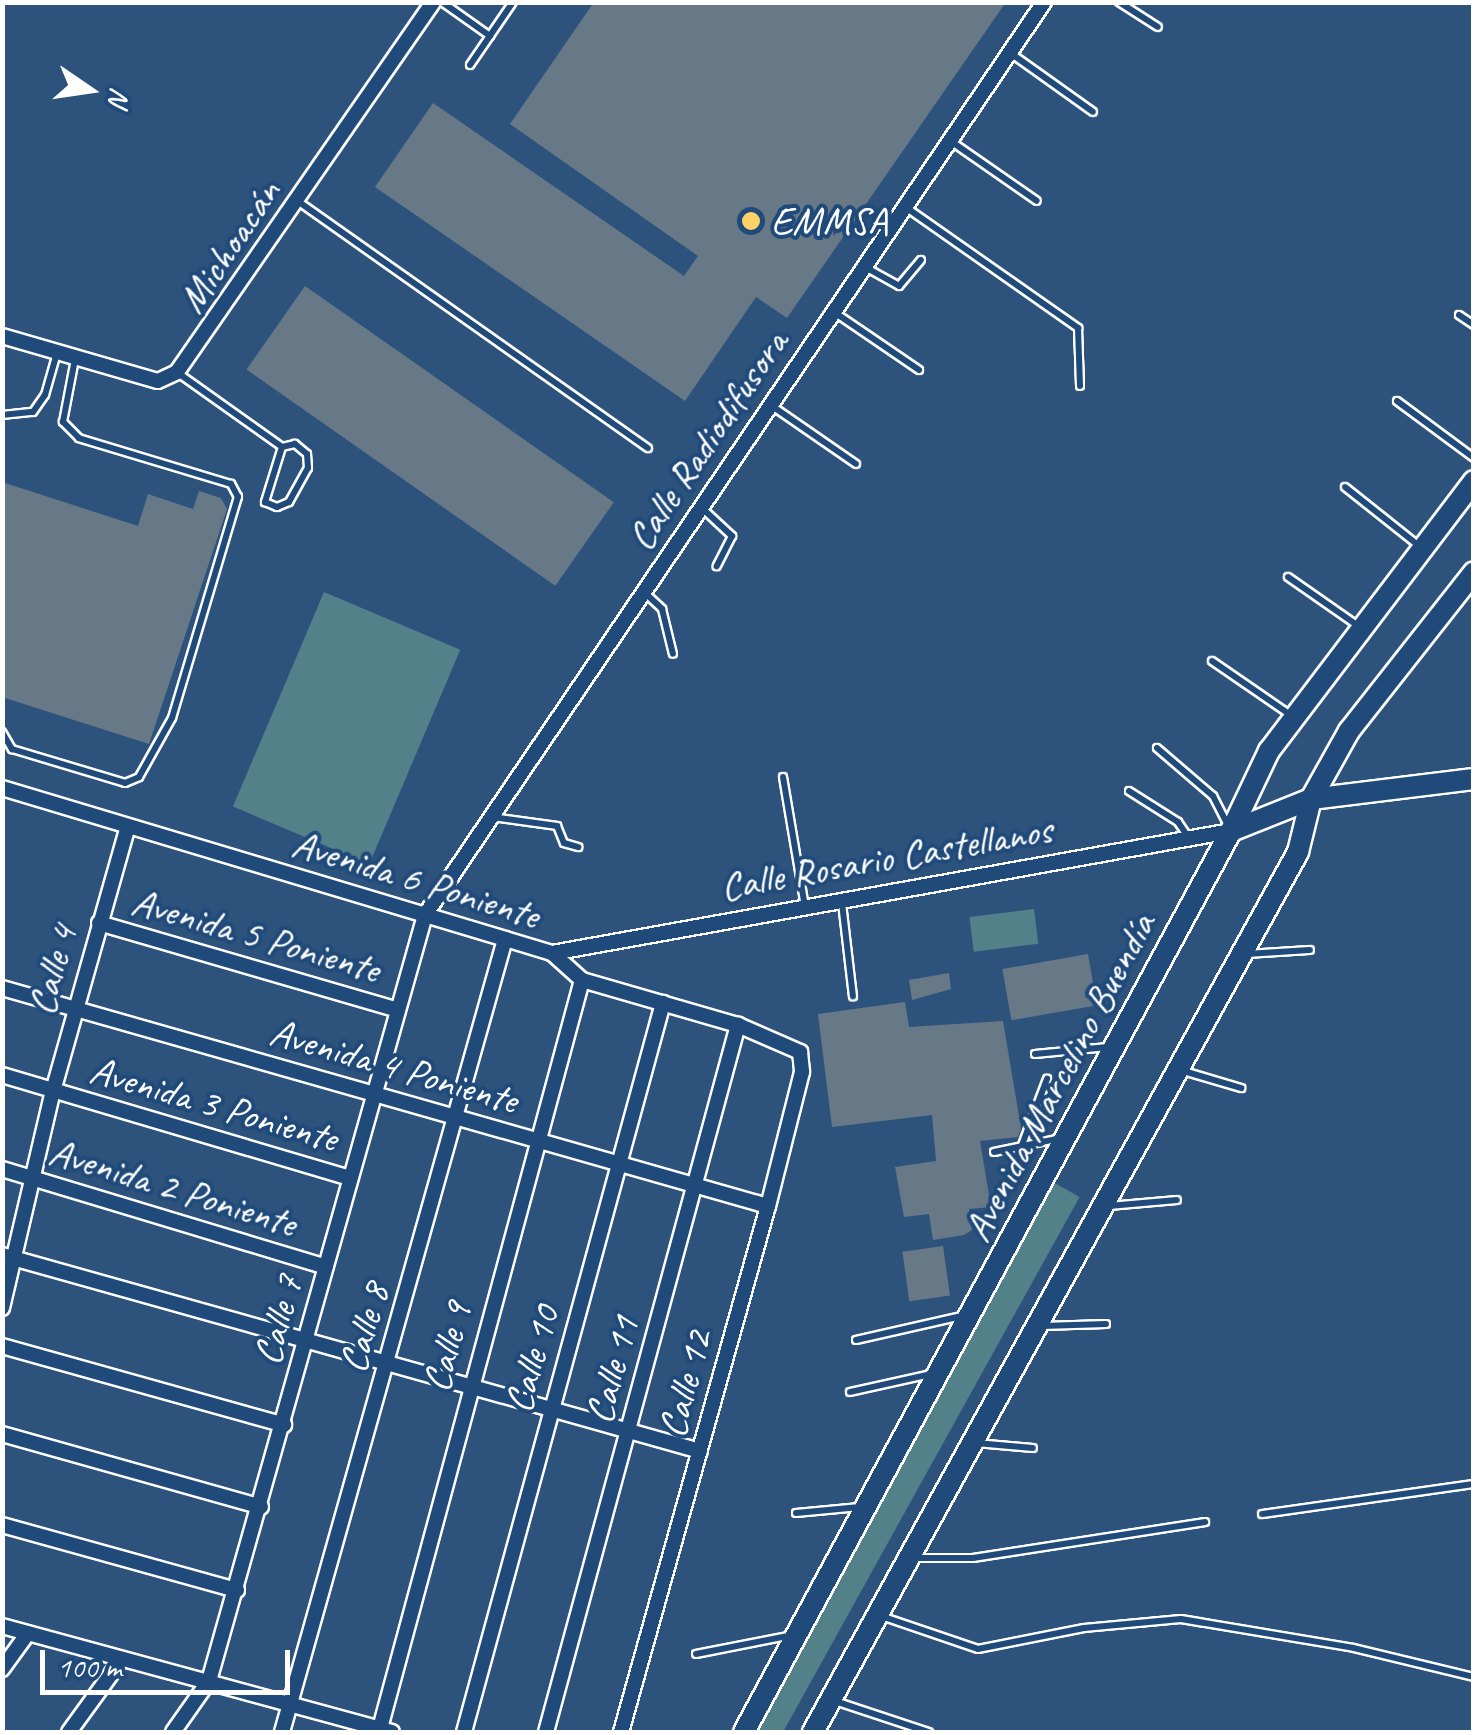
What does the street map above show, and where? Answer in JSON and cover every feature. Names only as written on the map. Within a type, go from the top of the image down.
[{"type":"main road","name":"Avenida Marcelino Buendía","points":[[744,1732],[1116,1046],[1270,751],[1474,482]]},
{"type":"main road","points":[[813,1732],[1298,852],[1311,799],[1349,731],[1474,572]]},
{"type":"main road","points":[[1231,831],[1311,799],[1474,779]]},
{"type":"street","name":"Michoacán","points":[[2,336],[158,381],[176,372],[299,202],[432,2]]},
{"type":"street","name":"Calle Radiodifusora","points":[[425,915],[1044,2]]},
{"type":"street","name":"Avenida 6 Poniente","points":[[2,788],[552,953],[582,980],[738,1025],[800,1052]]},
{"type":"street","name":"Calle 4","points":[[2,1308],[8,1257],[128,826]]},
{"type":"street","name":"Calle Rosario Castellanos","points":[[552,953],[1191,842],[1231,831]]},
{"type":"street","name":"Calle 7","points":[[174,1732],[210,1681],[238,1590],[395,1009],[425,915]]},
{"type":"street","name":"Avenida 5 Poniente","points":[[100,923],[395,1009]]},
{"type":"street","name":"Calle 8","points":[[282,1732],[505,939]]},
{"type":"street","name":"Calle 9","points":[[384,1731],[470,1388],[582,980]]},
{"type":"street","name":"Avenida 4 Poniente","points":[[2,988],[768,1206]]},
{"type":"street","name":"Calle 10","points":[[464,1732],[663,1002]]},
{"type":"street","name":"Calle 11","points":[[546,1732],[738,1025]]},
{"type":"street","name":"Calle 12","points":[[621,1732],[768,1206],[802,1072],[800,1052]]},
{"type":"street","name":"Avenida 3 Poniente","points":[[2,1075],[349,1178]]},
{"type":"street","name":"Avenida 2 Poniente","points":[[2,1169],[326,1267]]},
{"type":"street","points":[[8,1257],[305,1345],[630,1428],[700,1452]]},
{"type":"street","points":[[2,1346],[284,1425]]},
{"type":"street","points":[[2,1434],[261,1507]]},
{"type":"street","points":[[2,1525],[238,1590]]},
{"type":"street","points":[[2,1626],[384,1731]]},
{"type":"street","points":[[2,1669],[28,1632]]},
{"type":"street","points":[[69,1732],[122,1659]]},
{"type":"lane","points":[[442,2],[490,36]]},
{"type":"lane","points":[[470,65],[513,2]]},
{"type":"lane","points":[[1119,2],[1158,27]]},
{"type":"lane","points":[[1009,52],[1093,112]]},
{"type":"lane","points":[[948,139],[1037,201]]},
{"type":"lane","points":[[299,202],[648,448]]},
{"type":"lane","points":[[903,205],[1078,328],[1080,386]]},
{"type":"lane","points":[[863,265],[899,286],[921,260]]},
{"type":"lane","points":[[833,311],[919,370]]},
{"type":"lane","points":[[1459,315],[1474,325]]},
{"type":"lane","points":[[2,416],[33,412],[45,395],[57,352]]},
{"type":"lane","points":[[2,732],[12,749],[125,783],[140,776],[172,718],[238,497],[230,484],[80,438],[64,422],[75,357]]},
{"type":"lane","points":[[176,372],[282,448]]},
{"type":"lane","points":[[1397,400],[1474,458]]},
{"type":"lane","points":[[772,406],[856,464]]},
{"type":"lane","points":[[295,444],[307,454],[308,468],[289,502],[277,507],[265,502],[282,448],[295,444]]},
{"type":"lane","points":[[1345,487],[1422,549]]},
{"type":"lane","points":[[701,507],[732,536],[717,566]]},
{"type":"lane","points":[[1288,577],[1362,628]]},
{"type":"lane","points":[[643,591],[662,609],[674,654]]},
{"type":"lane","points":[[1212,661],[1294,718]]},
{"type":"lane","points":[[1157,748],[1213,796],[1231,831]]},
{"type":"lane","points":[[783,777],[805,908]]},
{"type":"lane","points":[[1129,791],[1178,822],[1191,842]]},
{"type":"lane","points":[[489,817],[556,826],[564,843],[578,847]]},
{"type":"lane","points":[[842,902],[852,996]]},
{"type":"lane","points":[[1240,954],[1310,950]]},
{"type":"lane","points":[[1035,1054],[1116,1046]]},
{"type":"lane","points":[[1176,1068],[1242,1088]]},
{"type":"lane","points":[[1022,1145],[1048,1080]]},
{"type":"lane","points":[[994,1152],[1066,1138]]},
{"type":"lane","points":[[1099,1207],[1177,1200]]},
{"type":"lane","points":[[856,1340],[942,1316],[970,1314]]},
{"type":"lane","points":[[1034,1326],[1106,1324]]},
{"type":"lane","points":[[850,1392],[939,1373]]},
{"type":"lane","points":[[970,1442],[1032,1448]]},
{"type":"lane","points":[[1262,1514],[1474,1484]]},
{"type":"lane","points":[[796,1513],[867,1506]]},
{"type":"lane","points":[[906,1558],[973,1558],[1206,1522]]},
{"type":"lane","points":[[875,1614],[978,1649],[1084,1628],[1181,1619],[1338,1645],[1474,1677]]},
{"type":"lane","points":[[696,1654],[796,1636]]},
{"type":"lane","points":[[830,1699],[929,1732]]},
{"type":"green space","points":[[324,592],[460,650],[369,864],[233,806]]},
{"type":"green space","points":[[1034,909],[1038,944],[974,952],[969,917]]},
{"type":"green space","points":[[1049,1180],[1080,1197],[783,1732],[745,1728]]},
{"type":"building","name":"EMMSA","points":[[594,2],[1006,2],[787,318],[756,297],[685,401],[375,187],[433,103],[684,276],[698,256],[510,124]]},
{"type":"building","points":[[305,286],[614,502],[555,586],[246,370]]},
{"type":"building","points":[[2,482],[138,526],[148,494],[193,509],[199,491],[221,498],[227,509],[149,744],[2,697]]},
{"type":"building","points":[[1088,954],[1097,1005],[1011,1020],[1002,969]]},
{"type":"building","points":[[949,973],[951,989],[912,1000],[909,980]]},
{"type":"building","points":[[905,1002],[909,1027],[1003,1021],[1021,1128],[1018,1137],[980,1141],[991,1207],[969,1209],[972,1230],[964,1235],[933,1240],[929,1214],[904,1217],[895,1167],[936,1161],[932,1115],[832,1127],[818,1014]]},
{"type":"building","points":[[943,1246],[950,1296],[909,1301],[902,1252]]},
{"type":"place","name":"EMMSA","points":[[751,221]]}]
